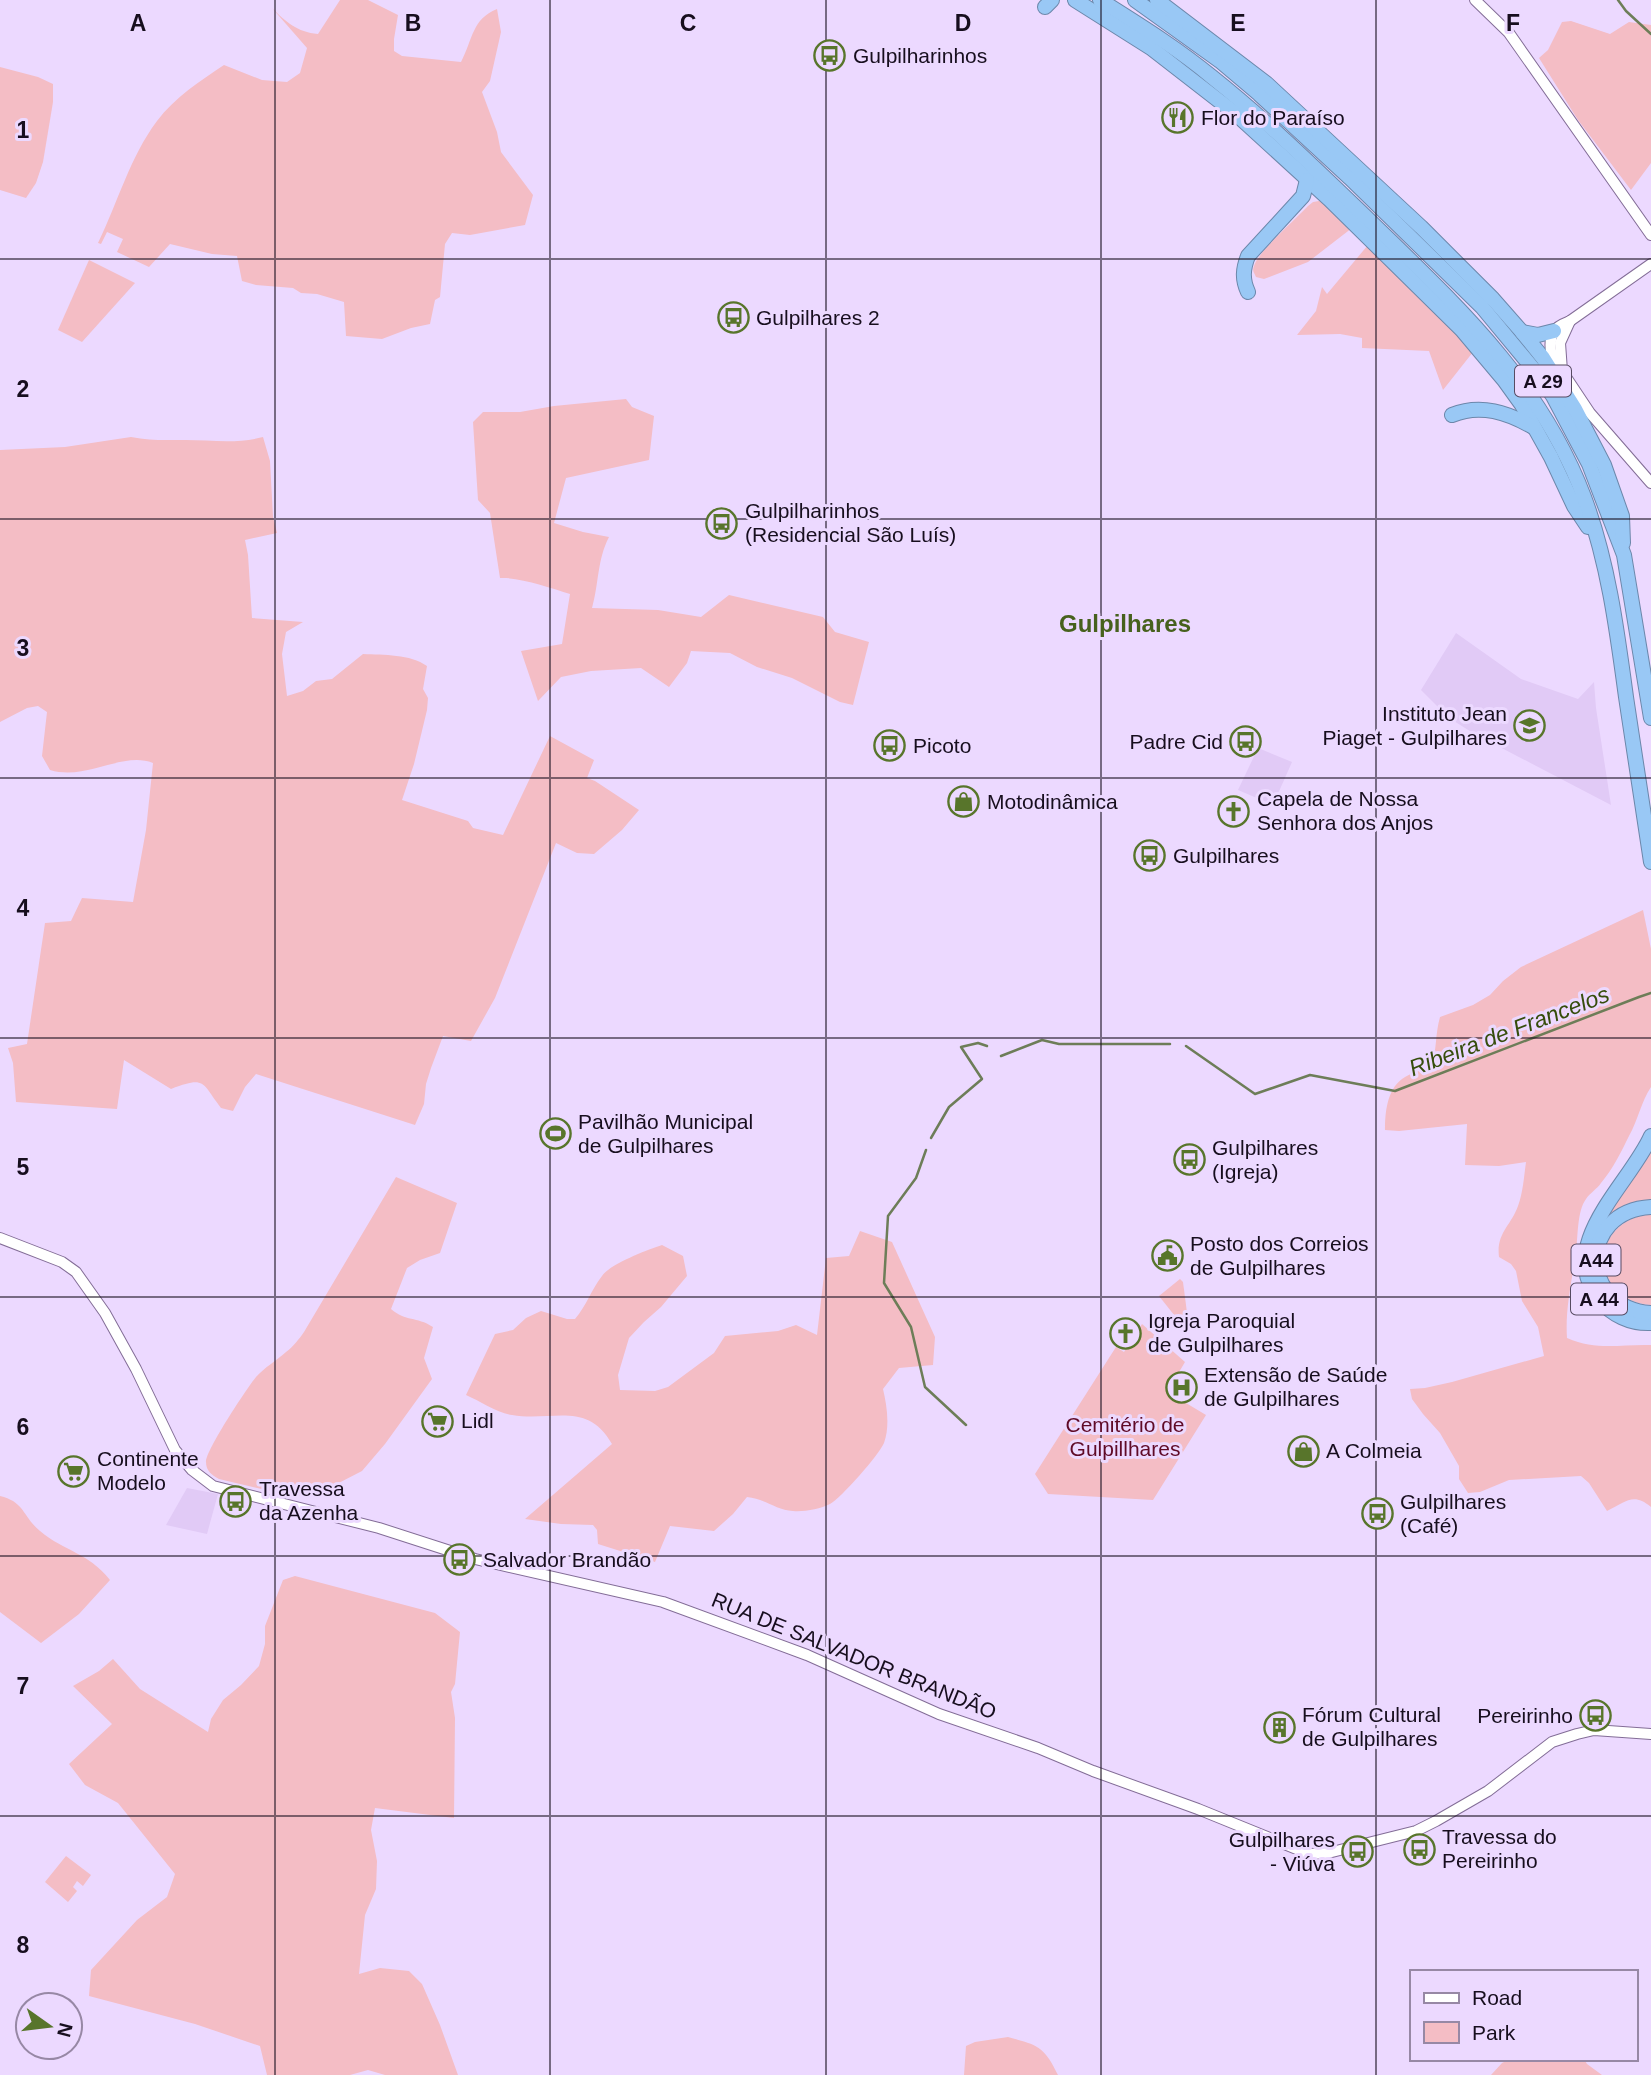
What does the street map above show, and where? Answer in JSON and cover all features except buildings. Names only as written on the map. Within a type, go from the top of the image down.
[{"type":"highway","points":[[1045,0],[1045,7],[1052,0]]},
{"type":"highway","name":"A 29","points":[[1075,0],[1151,48],[1214,96],[1307,180],[1329,194]]},
{"type":"highway","name":"A 29","points":[[1100,0],[1159,38],[1246,106],[1329,194],[1471,320],[1533,397],[1549,423],[1584,497],[1597,539],[1613,607],[1651,862]]},
{"type":"highway","name":"A 29","points":[[1135,0],[1230,69],[1353,172]]},
{"type":"highway","name":"A 29","points":[[1157,0],[1266,83],[1417,233],[1493,299],[1543,358],[1576,409],[1604,465],[1622,516],[1624,555],[1651,718]]},
{"type":"highway","points":[[1307,180],[1303,196],[1248,256],[1243,276],[1253,291],[1249,275],[1252,258],[1309,198],[1329,194]]},
{"type":"highway","name":"A 29","points":[[1417,233],[1546,386],[1589,464],[1624,555]]},
{"type":"highway","name":"A 29","points":[[1397,257],[1513,392],[1536,429],[1574,506],[1597,539]]},
{"type":"highway","points":[[1522,332],[1538,335],[1555,331]]},
{"type":"highway","points":[[1452,415],[1471,409],[1491,410],[1515,417],[1536,429]]},
{"type":"highway","name":"A 44","points":[[1651,1136],[1640,1157],[1597,1220],[1586,1254],[1587,1275],[1600,1301],[1633,1322],[1651,1323]]},
{"type":"highway","name":"A44","points":[[1651,1207],[1633,1209],[1614,1219],[1601,1237],[1596,1261],[1601,1284],[1618,1303],[1636,1311],[1651,1313]]},
{"type":"main road","points":[[1475,0],[1509,33],[1651,235]]},
{"type":"main road","points":[[1651,264],[1562,324],[1555,331],[1552,346],[1552,359],[1556,366],[1590,413],[1651,483]]},
{"type":"main road","points":[[1562,371],[1560,343],[1570,321]]},
{"type":"main road","name":"RUA DE SALVADOR BRANDÃO","points":[[0,1238],[62,1262],[76,1272],[106,1313],[174,1450],[192,1470],[213,1486],[379,1528],[475,1559],[663,1602],[807,1655],[939,1714],[1038,1748],[1309,1854],[1328,1853],[1416,1831],[1489,1791],[1552,1742],[1594,1730],[1651,1734]]},
{"type":"shaded area","name":"Instituto Jean Piaget - Gulpilhares","points":[[1456,633],[1521,679],[1578,699],[1594,682],[1611,805],[1473,733],[1449,718],[1421,690]]},
{"type":"shaded area","points":[[1258,748],[1292,762],[1273,805],[1238,790]]},
{"type":"shaded area","points":[[187,1488],[218,1494],[207,1534],[166,1525]]},
{"type":"green space","points":[[340,0],[368,0],[398,15],[394,51],[402,56],[461,62],[478,24],[497,9],[501,32],[490,81],[482,92],[497,132],[501,152],[533,195],[525,225],[470,235],[452,233],[445,244],[440,297],[435,300],[430,324],[382,339],[346,336],[344,302],[317,294],[301,293],[293,288],[242,281],[237,256],[212,254],[170,244],[149,267],[117,252],[123,239],[107,232],[101,244],[98,243],[139,149],[172,104],[224,65],[262,80],[287,82],[300,73],[307,48],[272,8],[292,26],[318,34]]},
{"type":"green space","points":[[1571,21],[1610,34],[1629,22],[1651,25],[1651,163],[1631,190],[1578,120],[1539,58],[1548,50],[1562,22]]},
{"type":"green space","points":[[0,67],[53,84],[53,102],[43,162],[36,183],[26,198],[0,190]]},
{"type":"green space","points":[[1319,201],[1324,202],[1352,228],[1308,262],[1264,279],[1256,277],[1253,268],[1262,253],[1308,206]]},
{"type":"green space","points":[[1368,245],[1449,323],[1473,352],[1443,390],[1429,351],[1362,348],[1362,338],[1340,334],[1297,335],[1316,311],[1322,287],[1327,294]]},
{"type":"green space","points":[[89,260],[135,283],[82,342],[58,330]]},
{"type":"green space","points":[[626,399],[632,407],[654,416],[649,460],[566,478],[554,523],[609,537],[602,554],[592,608],[658,610],[701,617],[729,595],[823,617],[835,632],[869,642],[853,705],[840,702],[792,678],[757,667],[730,653],[691,651],[687,663],[669,687],[641,668],[591,671],[561,677],[538,701],[521,651],[562,644],[570,594],[525,581],[500,578],[490,513],[478,500],[473,422],[483,412],[520,412]]},
{"type":"green space","points":[[131,437],[224,441],[263,437],[270,461],[273,517],[277,533],[245,540],[252,618],[303,622],[286,632],[282,654],[287,696],[303,691],[316,681],[332,679],[363,654],[405,657],[427,666],[423,689],[428,698],[427,710],[402,800],[468,821],[473,828],[503,835],[550,736],[594,760],[587,778],[639,810],[622,830],[594,854],[577,853],[556,843],[495,998],[471,1041],[443,1036],[426,1084],[424,1104],[415,1125],[256,1074],[245,1087],[233,1111],[221,1108],[202,1084],[197,1082],[171,1089],[124,1060],[117,1109],[16,1102],[13,1063],[8,1048],[27,1044],[45,923],[71,921],[82,898],[133,902],[146,830],[153,763],[129,761],[77,772],[50,770],[42,756],[47,712],[38,706],[27,708],[0,722],[0,450],[65,447]]},
{"type":"green space","points":[[1643,910],[1651,949],[1651,1087],[1616,1160],[1583,1204],[1568,1305],[1567,1338],[1609,1346],[1651,1345],[1651,1507],[1634,1499],[1607,1511],[1589,1483],[1581,1476],[1509,1480],[1480,1492],[1468,1493],[1459,1479],[1459,1466],[1440,1433],[1412,1399],[1410,1389],[1452,1382],[1544,1356],[1538,1327],[1522,1301],[1516,1271],[1511,1264],[1499,1257],[1502,1236],[1520,1201],[1526,1162],[1499,1166],[1465,1165],[1467,1124],[1385,1130],[1388,1102],[1393,1089],[1402,1079],[1432,1065],[1440,1017],[1473,1005],[1490,995],[1521,967]]},
{"type":"green space","points":[[1651,1148],[1651,1201],[1626,1206],[1605,1222],[1605,1218]]},
{"type":"green space","points":[[396,1177],[457,1203],[440,1253],[407,1268],[391,1309],[402,1316],[433,1327],[424,1358],[432,1379],[362,1471],[329,1488],[295,1497],[219,1479],[208,1470],[206,1462],[219,1433],[256,1377],[291,1348],[304,1332]]},
{"type":"green space","points":[[1651,1215],[1651,1305],[1631,1300],[1617,1291],[1608,1277],[1604,1262],[1606,1246],[1614,1232],[1627,1221]]},
{"type":"green space","points":[[860,1231],[892,1242],[935,1337],[933,1365],[899,1368],[883,1389],[887,1416],[884,1443],[868,1466],[835,1500],[822,1507],[797,1511],[781,1509],[747,1497],[714,1531],[670,1526],[655,1562],[598,1544],[597,1530],[593,1525],[525,1519],[612,1444],[602,1430],[580,1417],[506,1414],[466,1395],[495,1334],[513,1330],[526,1318],[541,1311],[575,1319],[606,1271],[629,1258],[662,1245],[683,1256],[687,1276],[661,1307],[629,1338],[618,1375],[620,1390],[655,1391],[668,1387],[714,1353],[725,1336],[778,1331],[796,1325],[817,1335],[826,1258],[849,1256]]},
{"type":"green space","points":[[1180,1279],[1183,1282],[1189,1328],[1186,1330],[1159,1296]]},
{"type":"green space","name":"Cemitério de Gulpillhares","points":[[1142,1324],[1185,1362],[1169,1389],[1181,1400],[1206,1415],[1153,1500],[1048,1494],[1035,1474],[1116,1347],[1124,1352]]},
{"type":"green space","points":[[0,1496],[14,1502],[40,1531],[93,1563],[110,1580],[79,1614],[41,1643],[0,1612]]},
{"type":"green space","points":[[295,1576],[435,1613],[460,1632],[455,1684],[451,1692],[455,1718],[454,1818],[375,1808],[371,1830],[377,1861],[376,1889],[365,1915],[359,1974],[380,1968],[409,1971],[422,1984],[458,2075],[385,2075],[368,2070],[350,2075],[267,2075],[260,2046],[195,2024],[89,1996],[91,1970],[137,1920],[167,1897],[175,1874],[118,1803],[85,1785],[69,1764],[112,1724],[73,1686],[99,1671],[113,1659],[140,1689],[208,1732],[211,1719],[223,1700],[259,1666],[265,1644],[265,1626],[283,1580]]},
{"type":"green space","points":[[66,1856],[91,1875],[83,1886],[77,1881],[73,1887],[77,1891],[68,1902],[45,1882]]},
{"type":"green space","points":[[1008,2037],[1039,2048],[1058,2075],[964,2075],[966,2046]]},
{"type":"green space","points":[[1585,2061],[1602,2075],[1491,2075],[1502,2063]]},
{"type":"waterway","name":"Ribeira de Francelos","points":[[1618,0],[1651,34]]},
{"type":"waterway","name":"Ribeira de Francelos","points":[[1186,1046],[1255,1094],[1310,1075],[1395,1091],[1651,993]]},
{"type":"waterway","name":"Ribeira de Francelos","points":[[1001,1056],[1042,1040],[1059,1044],[1170,1044]]},
{"type":"waterway","name":"Ribeira de Francelos","points":[[931,1138],[949,1107],[982,1079],[961,1047],[978,1043],[987,1046]]},
{"type":"waterway","name":"Ribeira de Francelos","points":[[926,1150],[916,1178],[888,1216],[884,1283],[911,1327],[925,1387],[966,1425]]},
{"type":"place","name":"Gulpilharinhos","points":[[830,56]]},
{"type":"place","name":"Flor do Paraíso","points":[[1178,118]]},
{"type":"place","name":"Gulpilhares 2","points":[[733,318]]},
{"type":"place","name":"Gulpilharinhos (Residencial São Luís)","points":[[722,523]]},
{"type":"place","name":"Instituto Jean Piaget - Gulpilhares","points":[[1530,726]]},
{"type":"place","name":"Padre Cid","points":[[1246,742]]},
{"type":"place","name":"Picoto","points":[[890,746]]},
{"type":"place","name":"Motodinâmica","points":[[964,802]]},
{"type":"place","name":"Capela de Nossa Senhora dos Anjos","points":[[1234,811]]},
{"type":"place","name":"Gulpilhares","points":[[1150,856]]},
{"type":"place","name":"Pavilhão Municipal de Gulpilhares","points":[[555,1134]]},
{"type":"place","name":"Gulpilhares (Igreja)","points":[[1189,1160]]},
{"type":"place","name":"Posto dos Correios de Gulpilhares","points":[[1167,1256]]},
{"type":"place","name":"Igreja Paroquial de Gulpilhares","points":[[1125,1333]]},
{"type":"place","name":"Extensão de Saúde de Gulpilhares","points":[[1181,1387]]},
{"type":"place","name":"Lidl","points":[[438,1421]]},
{"type":"place","name":"A Colmeia","points":[[1303,1451]]},
{"type":"place","name":"Continente Modelo","points":[[74,1471]]},
{"type":"place","name":"Travessa da Azenha","points":[[236,1501]]},
{"type":"place","name":"Gulpilhares (Café)","points":[[1377,1514]]},
{"type":"place","name":"Salvador Brandão","points":[[460,1560]]},
{"type":"place","name":"Pereirinho","points":[[1596,1716]]},
{"type":"place","name":"Fórum Cultural de Gulpilhares","points":[[1279,1727]]},
{"type":"place","name":"Travessa do Pereirinho","points":[[1419,1849]]},
{"type":"place","name":"Gulpilhares - Viúva","points":[[1358,1852]]},
{"type":"district","name":"Gulpilhares","points":[[1125,624]]}]
